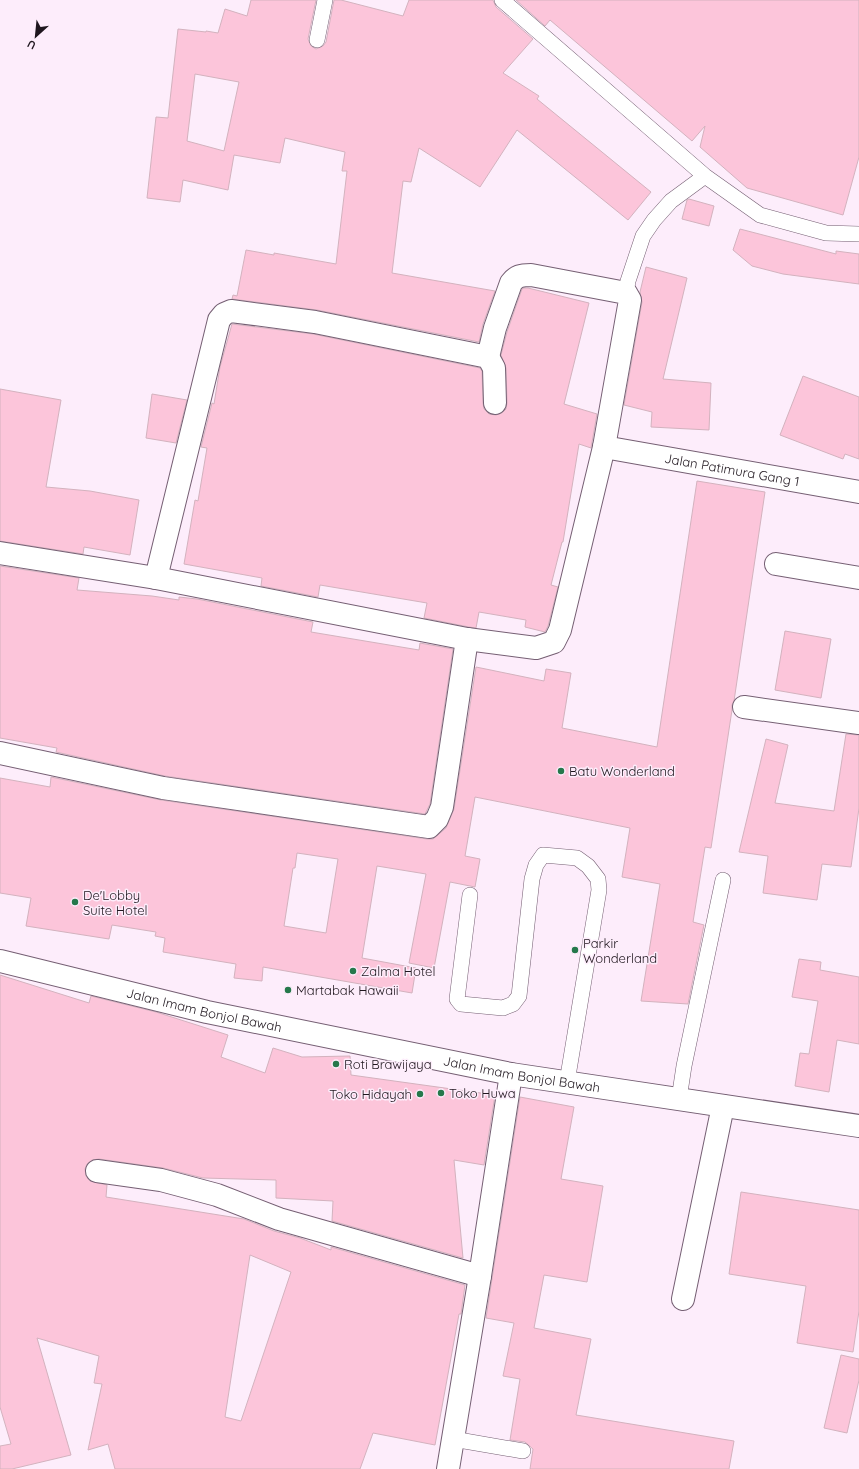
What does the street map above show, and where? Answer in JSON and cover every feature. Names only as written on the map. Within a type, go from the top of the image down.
[{"type":"street","points":[[0,553],[156,578],[467,639],[536,648],[554,642],[560,630],[604,447],[630,300],[627,287],[531,275],[515,277],[511,283],[495,328],[488,357],[494,368],[495,403]]},
{"type":"street","points":[[156,578],[219,320],[224,314],[231,311],[316,322],[488,357]]},
{"type":"street","name":"Jalan Patimura Gang 1","points":[[604,447],[859,492]]},
{"type":"street","points":[[776,564],[859,578]]},
{"type":"street","points":[[0,753],[164,788],[429,827],[437,819],[442,807],[467,639]]},
{"type":"street","points":[[744,707],[859,722]]},
{"type":"street","name":"Jalan Imam Bonjol Bawah","points":[[0,961],[206,1012],[511,1074],[859,1126]]},
{"type":"street","points":[[448,1469],[480,1276],[511,1074]]},
{"type":"street","points":[[683,1299],[723,1106]]},
{"type":"street","points":[[97,1171],[161,1180],[217,1195],[279,1219],[480,1276]]},
{"type":"lane","points":[[317,40],[325,0]]},
{"type":"lane","points":[[502,0],[705,176],[760,215],[826,233],[859,231]]},
{"type":"lane","points":[[627,287],[643,236],[654,220],[671,201],[705,176]]},
{"type":"lane","points":[[470,895],[457,999],[461,1004],[503,1008],[513,1004],[518,996],[532,879],[536,865],[543,855],[577,858],[588,866],[598,879],[599,890],[567,1082]]},
{"type":"lane","points":[[679,1099],[684,1066],[723,880]]},
{"type":"lane","points":[[453,1439],[523,1451]]},
{"type":"building","points":[[251,0],[316,0],[308,39],[311,46],[316,49],[323,46],[326,42],[334,0],[341,0],[403,16],[409,0],[493,0],[496,7],[533,39],[503,73],[539,96],[537,99],[651,192],[628,220],[517,130],[480,187],[419,148],[411,182],[403,181],[392,273],[495,291],[483,324],[479,342],[317,310],[232,299],[233,295],[237,296],[246,250],[274,255],[274,253],[336,264],[347,171],[342,171],[345,152],[285,138],[280,163],[234,155],[228,190],[183,180],[180,202],[147,198],[156,117],[168,118],[178,29],[218,33],[225,9],[247,16]],"holes":[[[195,74],[239,82],[224,151],[187,141]]]},
{"type":"building","points":[[516,0],[859,0],[859,157],[843,215],[747,188],[700,147],[705,126],[692,141],[550,20],[545,26]]},
{"type":"building","points":[[689,199],[714,206],[709,226],[682,219],[687,200]]},
{"type":"building","points":[[740,229],[836,254],[836,251],[859,254],[859,284],[783,274],[752,266],[733,250]]},
{"type":"building","points":[[646,267],[687,278],[663,379],[711,383],[709,430],[651,427],[652,412],[624,405],[642,302],[640,292]]},
{"type":"building","points":[[524,288],[589,303],[564,404],[597,414],[591,448],[579,444],[563,542],[551,585],[558,587],[548,626],[545,632],[525,627],[526,620],[479,612],[476,628],[469,627],[424,618],[427,603],[320,585],[318,597],[261,586],[262,578],[184,564],[195,500],[198,501],[207,448],[201,447],[212,403],[214,404],[220,367],[232,324],[313,334],[480,368],[482,371],[484,409],[489,414],[496,415],[502,413],[506,409],[506,368],[501,355],[507,332],[522,289]]},
{"type":"building","points":[[803,376],[859,397],[859,459],[845,454],[843,459],[780,435]]},
{"type":"building","points":[[0,389],[61,400],[46,487],[90,491],[139,500],[130,555],[84,547],[83,554],[0,541]]},
{"type":"building","points":[[152,394],[187,400],[176,443],[146,438]]},
{"type":"building","points":[[697,481],[765,492],[711,848],[705,847],[693,922],[704,925],[688,1004],[641,1001],[660,884],[622,877],[630,828],[475,797],[465,856],[480,859],[475,887],[450,882],[434,968],[409,963],[426,874],[377,866],[362,958],[416,968],[412,993],[263,967],[262,981],[234,978],[236,964],[163,952],[165,938],[155,936],[156,932],[112,925],[109,939],[26,926],[31,898],[0,893],[0,778],[50,787],[51,777],[161,800],[433,839],[446,828],[454,809],[476,667],[544,681],[546,669],[571,673],[562,728],[657,747]],"holes":[[[297,853],[338,859],[326,933],[284,926],[293,868],[295,868]]]},
{"type":"building","points":[[0,566],[79,578],[77,590],[152,596],[179,600],[179,597],[197,599],[313,622],[311,632],[419,650],[420,643],[453,649],[430,804],[425,814],[165,776],[56,752],[57,748],[0,738]]},
{"type":"building","points":[[785,631],[831,639],[821,698],[775,690]]},
{"type":"building","points":[[846,734],[859,735],[859,808],[851,867],[822,864],[817,900],[763,893],[768,856],[739,852],[766,739],[788,745],[775,803],[834,811]]},
{"type":"building","points":[[799,959],[821,962],[820,970],[859,977],[859,1044],[837,1040],[829,1092],[795,1086],[800,1053],[809,1054],[818,1001],[792,997]]},
{"type":"building","points":[[0,975],[89,1003],[91,996],[156,1012],[228,1035],[221,1057],[265,1073],[273,1048],[302,1057],[350,1056],[351,1075],[495,1095],[484,1165],[454,1160],[463,1258],[332,1221],[333,1201],[276,1198],[276,1180],[203,1178],[163,1168],[99,1159],[92,1160],[87,1164],[85,1169],[86,1176],[90,1181],[107,1185],[106,1197],[244,1219],[274,1231],[300,1238],[331,1250],[331,1247],[465,1285],[461,1314],[459,1314],[435,1445],[373,1433],[360,1469],[115,1469],[108,1444],[88,1450],[102,1384],[94,1383],[99,1356],[37,1338],[71,1455],[12,1469],[0,1469],[0,1446],[11,1444],[0,1407]],"holes":[[[250,1255],[291,1272],[241,1421],[225,1417]]]},
{"type":"building","points":[[520,1097],[574,1107],[561,1179],[603,1186],[587,1282],[544,1275],[534,1328],[591,1339],[576,1415],[734,1441],[729,1469],[530,1469],[533,1449],[525,1442],[510,1440],[520,1379],[503,1376],[514,1323],[486,1318]]},
{"type":"building","points":[[741,1192],[859,1210],[859,1311],[853,1352],[797,1343],[806,1286],[729,1274]]},
{"type":"building","points":[[841,1355],[859,1359],[859,1380],[847,1433],[824,1428]]},
{"type":"place","name":"Batu Wonderland","points":[[561,771]]},
{"type":"place","name":"De'Lobby Suite Hotel","points":[[75,902]]},
{"type":"place","name":"Parkir Wonderland","points":[[575,950]]},
{"type":"place","name":"Zalma Hotel","points":[[353,971]]},
{"type":"place","name":"Martabak Hawaii","points":[[288,990]]},
{"type":"place","name":"Roti Brawijaya","points":[[336,1064]]},
{"type":"place","name":"Toko Huwa","points":[[441,1093]]},
{"type":"place","name":"Toko Hidayah","points":[[420,1094]]}]
